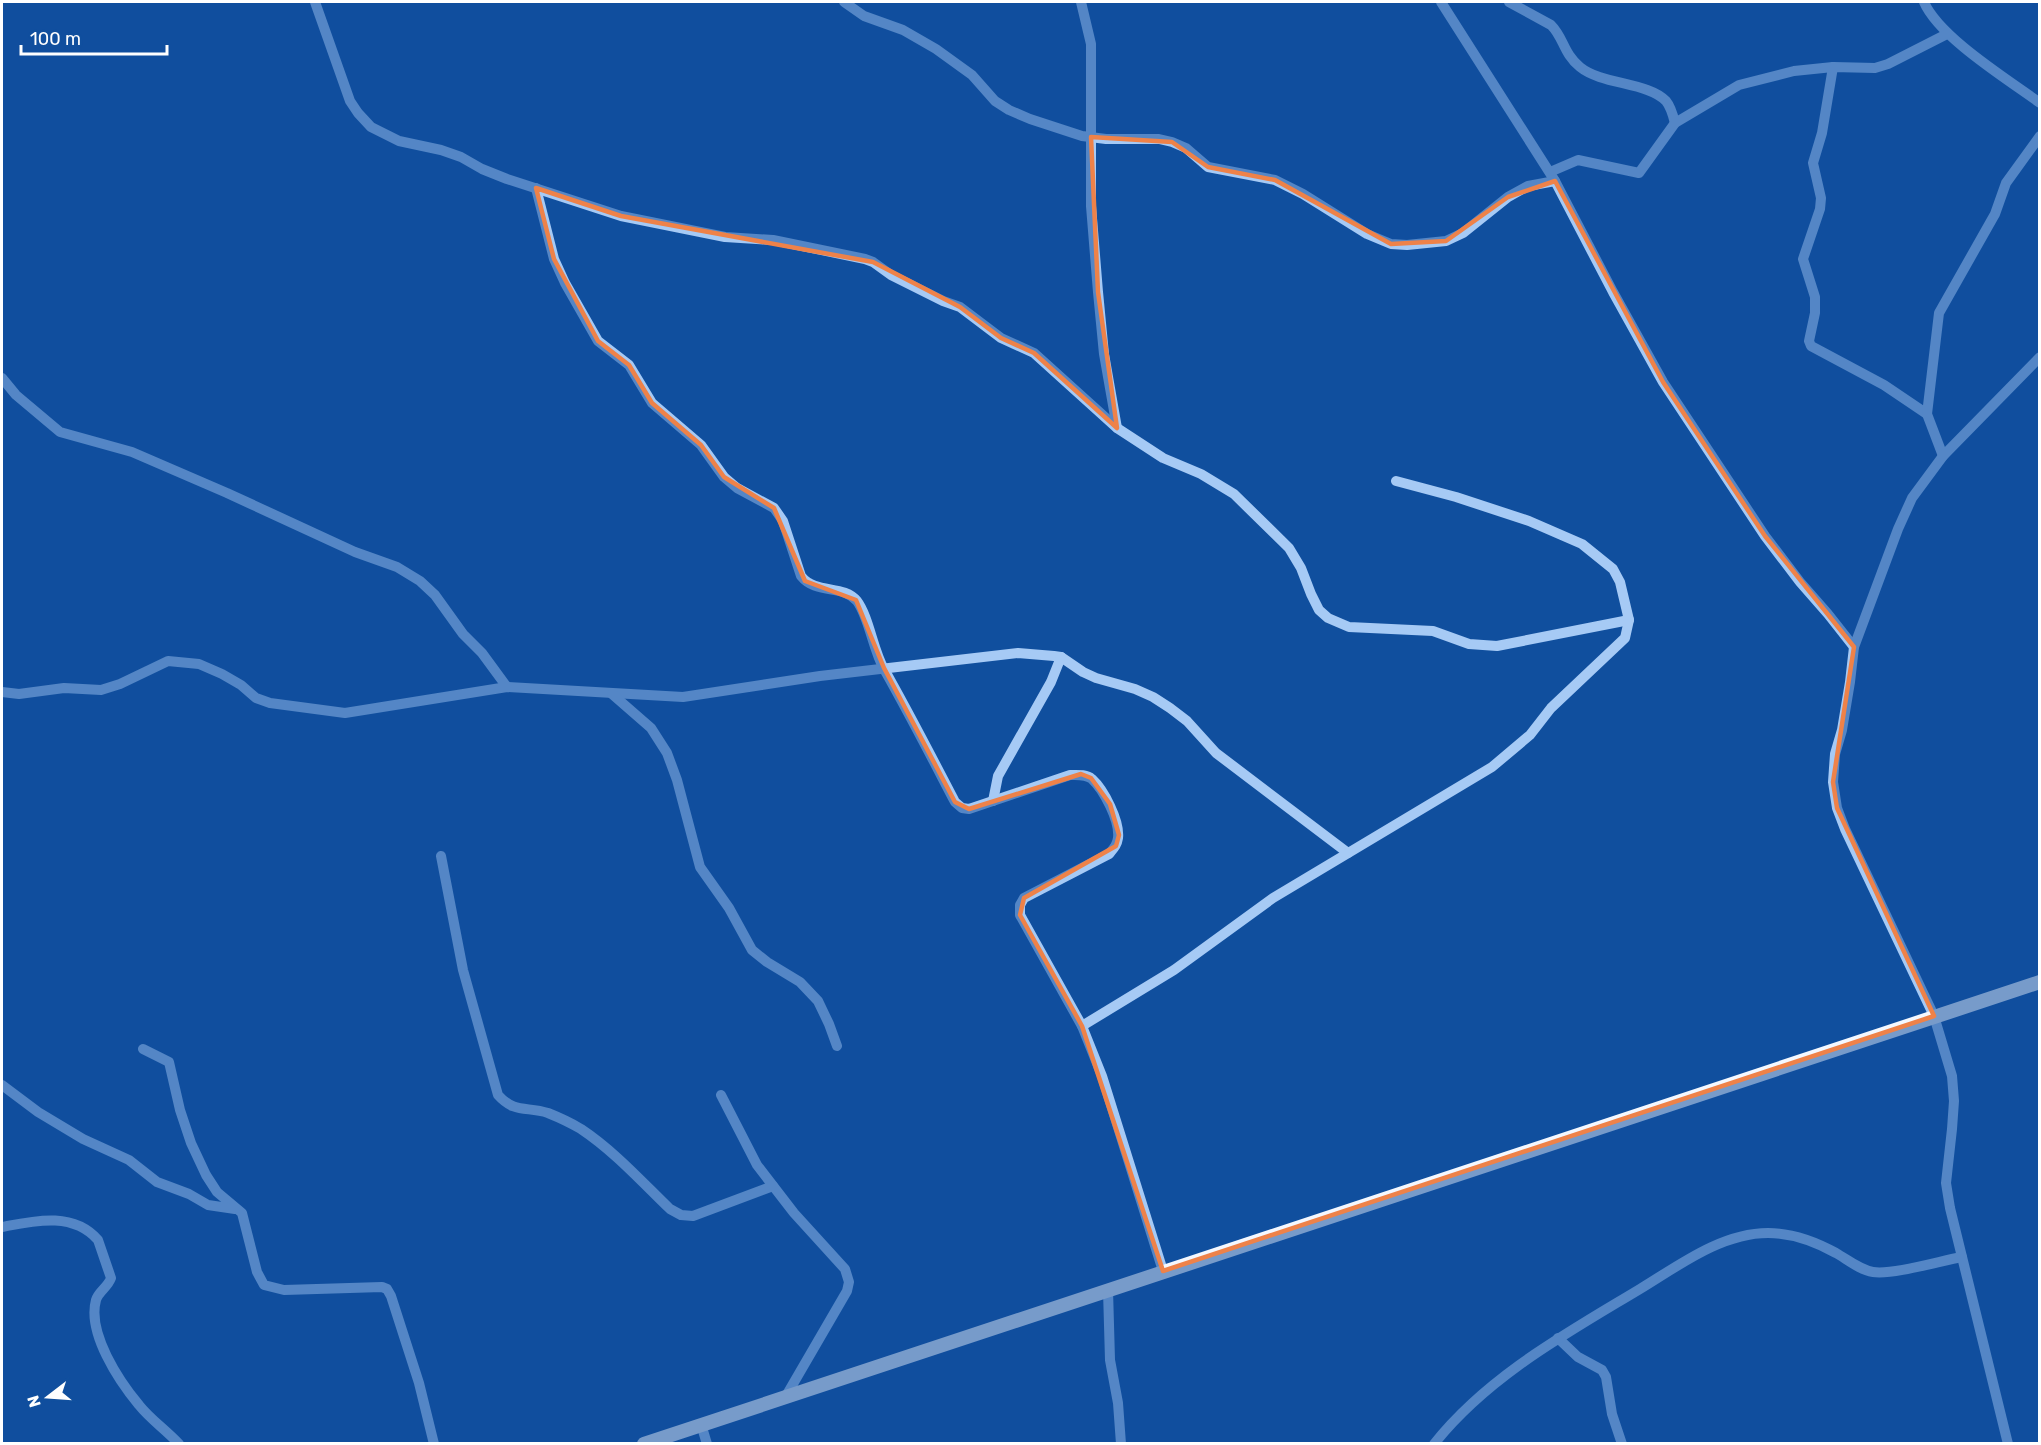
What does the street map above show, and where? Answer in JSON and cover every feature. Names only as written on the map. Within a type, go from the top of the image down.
[{"type":"main road","points":[[644,1443],[2040,982]]},
{"type":"street","points":[[315,2],[350,101],[371,127],[399,141],[441,150],[471,162],[482,170],[621,216],[725,237],[773,240],[873,262],[891,275],[960,307],[1001,338],[1034,353],[1086,402],[1118,428],[1163,458],[1201,474],[1234,494],[1289,548],[1301,568],[1319,610],[1328,618],[1349,627],[1433,631],[1469,644],[1497,646],[1629,620]]},
{"type":"street","points":[[844,2],[864,16],[903,30],[936,49],[972,75],[995,100],[1030,119],[1091,137],[1172,142],[1186,148],[1208,167],[1275,180],[1367,234],[1391,244],[1407,245],[1446,241],[1463,232],[1508,197],[1552,176],[1578,160],[1639,173],[1675,123],[1739,85],[1794,71],[1833,67],[1867,69],[1888,64],[1947,34]]},
{"type":"street","points":[[1081,2],[1091,44],[1091,206],[1098,292],[1103,347],[1118,428]]},
{"type":"street","points":[[1441,2],[1552,176],[1613,292],[1664,382],[1765,536],[1854,647]]},
{"type":"street","points":[[1509,2],[1551,25],[1556,30],[1566,53],[1581,68],[1598,77],[1630,84],[1661,97],[1670,106],[1675,123]]},
{"type":"street","points":[[1924,2],[1947,34],[2040,103]]},
{"type":"street","points":[[1833,67],[1822,133],[1813,163],[1821,198],[1820,209],[1803,260],[1815,297],[1815,313],[1809,341],[1811,346],[1884,385],[1927,414]]},
{"type":"street","points":[[1943,456],[1927,414],[1939,313],[1995,214],[2006,183],[2040,135]]},
{"type":"street","points":[[536,189],[554,259],[598,341],[629,365],[652,403],[701,445],[724,477],[738,488],[774,508],[783,521],[801,576],[805,581],[817,588],[848,593],[856,600],[884,668],[955,802],[962,808],[969,809],[1070,775],[1081,774],[1091,778],[1110,804],[1119,835],[1116,846],[1109,854],[1024,898],[1020,905],[1020,915],[1082,1026],[1102,1076],[1163,1271]]},
{"type":"street","points":[[2008,1443],[1950,1208],[1946,1183],[1954,1101],[1952,1076],[1934,1016],[1845,830],[1837,808],[1833,782],[1834,763],[1850,682],[1854,647],[1898,529],[1912,498],[1943,456],[2040,357]]},
{"type":"street","points":[[2,378],[16,395],[60,432],[132,452],[355,552],[397,567],[420,581],[435,594],[463,634],[482,653],[507,687]]},
{"type":"street","points":[[1082,1026],[1174,970],[1273,898],[1492,767],[1530,735],[1551,708],[1625,638],[1629,620],[1620,582],[1614,569],[1582,544],[1529,521],[1456,497],[1396,481]]},
{"type":"street","points":[[2,692],[19,694],[64,688],[100,690],[120,684],[168,661],[176,660],[200,664],[222,674],[242,685],[256,698],[270,703],[345,712],[507,687],[683,697],[884,668],[1018,652],[1061,657],[1083,672],[1135,689],[1170,708],[1186,721],[1216,753],[1348,853]]},
{"type":"street","points":[[993,801],[998,776],[1051,682],[1061,657]]},
{"type":"street","points":[[612,693],[651,728],[667,753],[677,780],[700,867],[729,908],[752,950],[767,962],[801,982],[818,1000],[830,1024],[837,1046]]},
{"type":"street","points":[[441,855],[463,970],[498,1095],[505,1103],[514,1108],[546,1112],[579,1128],[609,1150],[670,1209],[681,1215],[693,1216],[773,1186]]},
{"type":"street","points":[[143,1049],[169,1062],[180,1110],[191,1143],[217,1192],[242,1213],[261,1281],[268,1287],[284,1290],[382,1287],[387,1289],[419,1383],[434,1443]]},
{"type":"street","points":[[2,1085],[38,1112],[83,1140],[129,1160],[157,1182],[208,1204],[235,1209]]},
{"type":"street","points":[[721,1095],[757,1165],[816,1239],[845,1269],[849,1282],[835,1314],[786,1396]]},
{"type":"street","points":[[2,1227],[61,1220],[93,1235],[102,1249],[111,1278],[95,1301],[94,1316],[99,1340],[139,1405],[179,1443]]},
{"type":"street","points":[[1434,1443],[1481,1394],[1558,1338],[1687,1261],[1728,1240],[1767,1233],[1814,1241],[1873,1272],[1904,1270],[1962,1257]]},
{"type":"street","points":[[1108,1290],[1111,1369],[1118,1403],[1121,1443]]},
{"type":"street","points":[[1558,1338],[1578,1358],[1602,1370],[1606,1377],[1612,1413],[1622,1443]]},
{"type":"street","points":[[701,1424],[707,1443]]},
{"type":"highlighted area","points":[[1091,137],[1172,142],[1208,167],[1275,180],[1391,244],[1446,241],[1508,197],[1555,181],[1663,382],[1765,536],[1854,647],[1833,782],[1837,808],[1934,1016],[1163,1271],[1082,1026],[1020,915],[1024,898],[1116,846],[1119,835],[1110,804],[1091,778],[1081,774],[969,809],[955,802],[884,668],[856,600],[805,581],[774,508],[724,477],[701,445],[652,403],[629,365],[598,341],[554,259],[536,188],[621,216],[873,262],[960,307],[1001,338],[1034,353],[1117,428],[1098,292]]}]
